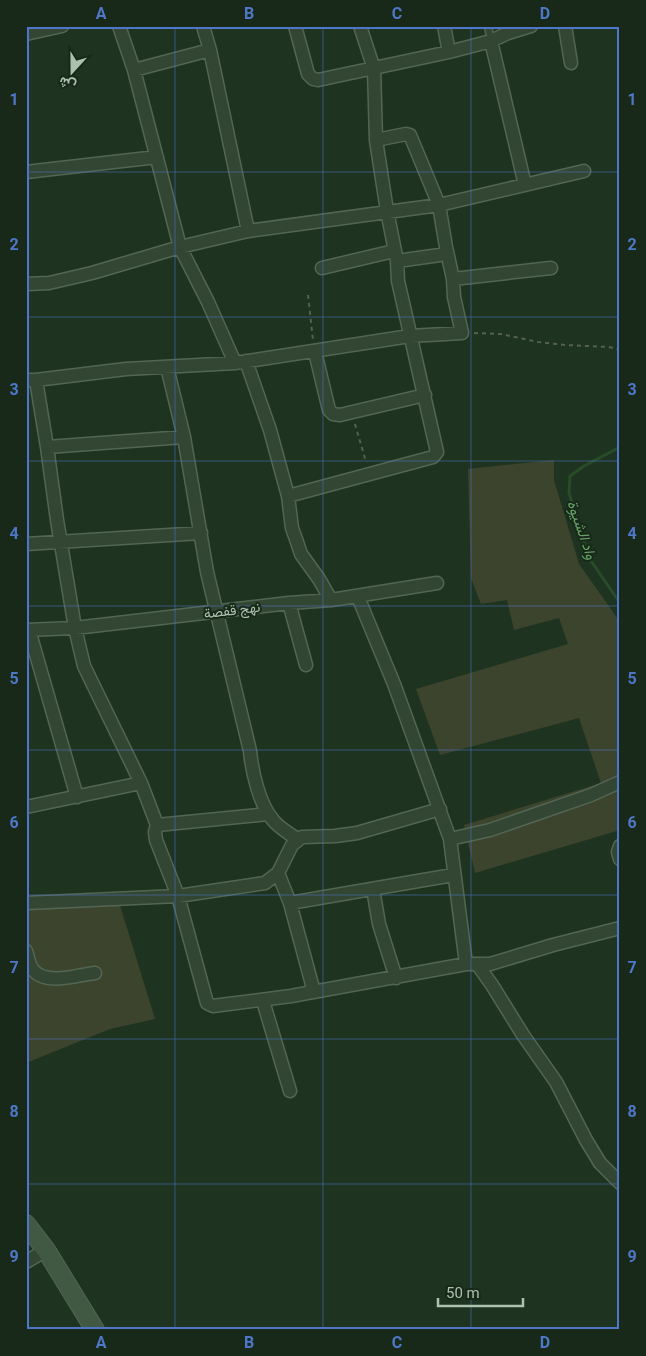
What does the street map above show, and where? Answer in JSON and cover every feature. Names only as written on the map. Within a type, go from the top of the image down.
[{"type":"main road","points":[[26,1224],[46,1250],[95,1330]]},
{"type":"street","points":[[26,34],[62,26]]},
{"type":"street","points":[[119,26],[134,70],[180,247],[241,362],[270,430],[288,496],[292,528],[299,548],[331,600]]},
{"type":"street","points":[[203,26],[210,50],[248,231]]},
{"type":"street","points":[[296,26],[308,74],[313,79],[318,80],[449,52],[492,41],[508,33],[531,26]]},
{"type":"street","points":[[288,496],[433,457],[437,452],[410,336],[406,309],[398,281],[376,140],[374,69],[360,26]]},
{"type":"street","points":[[444,26],[449,52]]},
{"type":"street","points":[[565,26],[571,63]]},
{"type":"street","points":[[492,41],[525,185]]},
{"type":"street","points":[[134,70],[210,50]]},
{"type":"street","points":[[376,140],[406,134],[410,135],[439,205],[453,279],[454,297],[462,332],[410,336],[241,362],[126,369],[31,380],[47,447],[75,628],[84,666],[141,783],[157,825],[155,832],[156,840],[178,896],[207,1003],[213,1006],[263,1001],[471,964],[490,964],[620,928]]},
{"type":"street","points":[[26,172],[157,157]]},
{"type":"street","points":[[26,284],[49,283],[92,273],[180,247],[248,231],[439,205],[584,171]]},
{"type":"street","points":[[322,268],[395,256],[447,254]]},
{"type":"street","points":[[453,279],[551,268]]},
{"type":"street","points":[[315,352],[329,410],[333,414],[340,415],[425,395]]},
{"type":"street","points":[[167,367],[184,437],[207,572],[250,751],[252,769],[268,814],[278,826],[298,839]]},
{"type":"street","points":[[47,447],[184,437]]},
{"type":"street","points":[[26,544],[201,533]]},
{"type":"street","name":"نهج قفصة","points":[[28,630],[75,628],[289,603],[358,597],[436,583]]},
{"type":"street","points":[[358,597],[394,684],[450,839],[453,875],[471,964],[492,985],[523,1035],[556,1082],[600,1164],[620,1183]]},
{"type":"street","points":[[289,603],[306,664]]},
{"type":"street","points":[[28,630],[78,797]]},
{"type":"street","points":[[450,839],[490,830],[591,795],[620,782]]},
{"type":"street","points":[[26,807],[141,783]]},
{"type":"street","points":[[26,903],[178,896],[265,883],[271,880],[278,872],[292,844],[302,837],[357,833],[440,809]]},
{"type":"street","points":[[157,825],[268,814]]},
{"type":"street","points":[[620,846],[618,852],[620,859]]},
{"type":"street","points":[[278,872],[290,903],[314,992]]},
{"type":"street","points":[[290,903],[453,875]]},
{"type":"street","points":[[373,889],[379,924],[396,978]]},
{"type":"street","points":[[26,951],[30,964],[42,977],[52,979],[95,973]]},
{"type":"street","points":[[263,1001],[290,1091]]},
{"type":"street","points":[[26,1262],[46,1250]]},
{"type":"lane","points":[[488,26],[492,41]]},
{"type":"path","points":[[308,295],[315,352]]},
{"type":"path","points":[[462,332],[502,334],[538,342],[609,347],[620,350]]},
{"type":"path","points":[[352,412],[369,474]]},
{"type":"green space","points":[[554,460],[554,480],[579,564],[620,622],[620,830],[475,873],[464,825],[601,783],[579,718],[440,755],[416,689],[568,644],[559,618],[514,630],[507,600],[481,604],[471,578],[468,469]]},
{"type":"green space","points":[[119,902],[155,1019],[110,1029],[26,1063],[26,907]]},
{"type":"waterway","name":"واد الشيوة","points":[[620,89],[620,98]]},
{"type":"waterway","name":"واد الشيوة","points":[[620,447],[584,466],[570,476],[569,493],[589,558],[620,603]]}]
